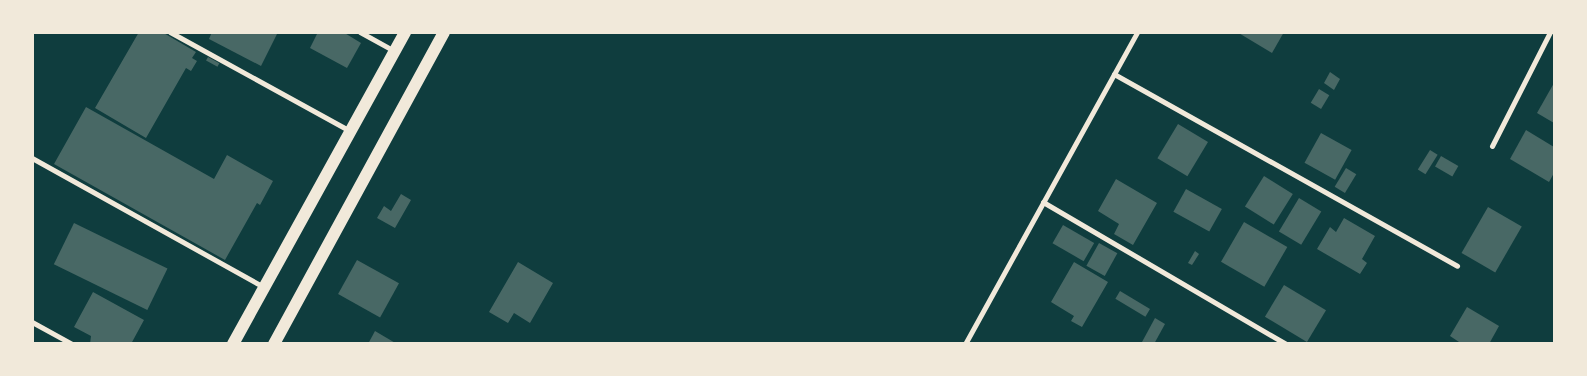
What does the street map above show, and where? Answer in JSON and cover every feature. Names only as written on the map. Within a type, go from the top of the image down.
[{"type":"main road","points":[[233,344],[405,32]]},
{"type":"main road","points":[[274,344],[444,32]]},
{"type":"street","points":[[170,32],[350,131]]},
{"type":"street","points":[[360,32],[394,51]]},
{"type":"street","points":[[965,344],[1136,32]]},
{"type":"street","points":[[1492,146],[1550,32]]},
{"type":"street","points":[[1114,74],[1457,266]]},
{"type":"street","points":[[32,158],[264,287]]},
{"type":"street","points":[[1043,202],[1286,344]]},
{"type":"street","points":[[32,322],[72,344]]},
{"type":"building","points":[[139,32],[162,32],[196,52],[192,58],[197,61],[191,71],[186,68],[146,138],[95,108]]},
{"type":"building","points":[[212,32],[278,32],[261,66],[209,39]]},
{"type":"building","points":[[318,32],[343,32],[361,43],[347,68],[310,48]]},
{"type":"building","points":[[1237,32],[1284,32],[1272,53]]},
{"type":"building","points":[[208,57],[219,63],[217,67],[206,60]]},
{"type":"building","points":[[1330,72],[1340,79],[1334,90],[1324,83]]},
{"type":"building","points":[[1554,83],[1554,123],[1537,113]]},
{"type":"building","points":[[1319,89],[1329,95],[1321,109],[1311,103]]},
{"type":"building","points":[[86,107],[214,179],[227,155],[273,181],[260,205],[257,203],[225,260],[54,164]]},
{"type":"building","points":[[1178,124],[1208,142],[1187,176],[1157,158]]},
{"type":"building","points":[[1526,130],[1554,147],[1554,173],[1549,182],[1510,159]]},
{"type":"building","points":[[1321,133],[1352,150],[1335,180],[1305,163]]},
{"type":"building","points":[[1430,150],[1438,155],[1425,174],[1418,170]]},
{"type":"building","points":[[1441,156],[1458,166],[1452,176],[1435,166]]},
{"type":"building","points":[[1346,168],[1356,174],[1345,193],[1335,187]]},
{"type":"building","points":[[1264,176],[1293,194],[1274,225],[1245,207]]},
{"type":"building","points":[[1116,179],[1157,203],[1133,245],[1114,234],[1119,224],[1098,211]]},
{"type":"building","points":[[1186,189],[1222,209],[1209,232],[1173,212]]},
{"type":"building","points":[[401,194],[411,200],[395,228],[377,218],[384,206],[391,211]]},
{"type":"building","points":[[1299,198],[1321,211],[1301,245],[1279,231]]},
{"type":"building","points":[[1488,207],[1522,226],[1495,272],[1462,253]]},
{"type":"building","points":[[1344,218],[1375,236],[1362,259],[1367,263],[1360,274],[1317,249],[1330,227],[1336,232]]},
{"type":"building","points":[[1244,222],[1287,247],[1264,287],[1221,262]]},
{"type":"building","points":[[74,223],[167,269],[147,310],[54,264]]},
{"type":"building","points":[[1063,225],[1094,243],[1084,261],[1052,243]]},
{"type":"building","points":[[1099,243],[1117,253],[1105,276],[1086,266]]},
{"type":"building","points":[[1195,251],[1199,254],[1192,265],[1188,263]]},
{"type":"building","points":[[357,260],[399,283],[380,317],[338,294]]},
{"type":"building","points":[[518,262],[553,283],[530,323],[514,313],[508,323],[489,312]]},
{"type":"building","points":[[1074,262],[1108,282],[1082,327],[1071,321],[1074,316],[1051,302]]},
{"type":"building","points":[[1284,285],[1326,310],[1307,342],[1265,317]]},
{"type":"building","points":[[1120,291],[1150,309],[1145,317],[1115,299]]},
{"type":"building","points":[[93,292],[144,320],[131,344],[90,344],[91,336],[74,327]]},
{"type":"building","points":[[1467,307],[1499,326],[1489,344],[1462,344],[1450,336]]},
{"type":"building","points":[[1155,318],[1165,324],[1154,344],[1145,344],[1142,342]]},
{"type":"building","points":[[375,331],[397,344],[368,344]]}]
